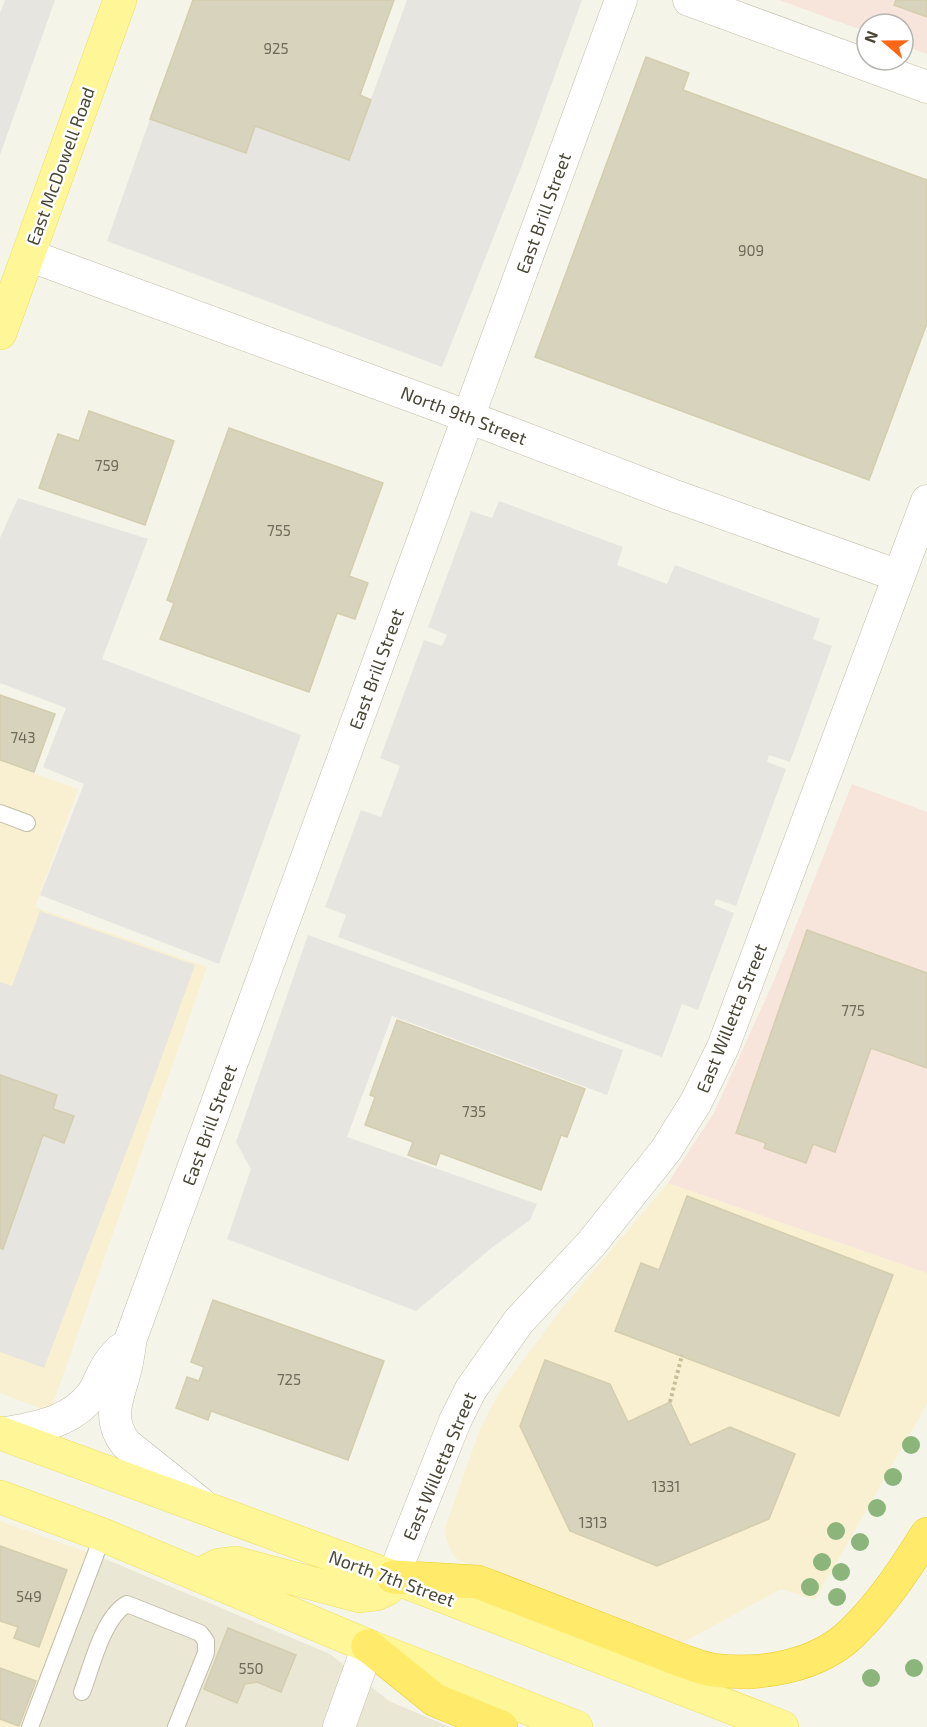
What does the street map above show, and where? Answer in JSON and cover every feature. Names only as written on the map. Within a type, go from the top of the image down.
[{"type":"highway","points":[[393,1577],[478,1582],[683,1661],[711,1670],[749,1673],[795,1664],[821,1654],[850,1635],[881,1602],[927,1534]]},
{"type":"highway","points":[[368,1646],[435,1700],[501,1727]]},
{"type":"main road","name":"East McDowell Road","points":[[0,333],[120,0]]},
{"type":"main road","name":"North 7th Street","points":[[1,1433],[393,1577],[782,1727]]},
{"type":"main road","points":[[1,1499],[103,1535],[368,1646],[576,1727]]},
{"type":"main road","points":[[200,1575],[219,1565],[235,1563],[360,1596],[376,1594],[387,1589],[393,1577]]},
{"type":"street","name":"East Brill Street","points":[[209,1510],[126,1444],[119,1434],[115,1420],[115,1406],[131,1338],[621,0]]},
{"type":"street","points":[[690,0],[927,87]]},
{"type":"street","name":"North 9th Street","points":[[28,255],[467,416],[672,495],[899,576]]},
{"type":"street","name":"East Willetta Street","points":[[393,1577],[455,1421],[471,1389],[519,1321],[591,1244],[666,1150],[696,1102],[727,1036],[927,501]]},
{"type":"street","name":"East Brill Street","points":[[1,1433],[41,1426],[72,1413],[94,1392],[107,1365],[131,1338]]},
{"type":"street","points":[[339,1727],[368,1646]]},
{"type":"lane","points":[[0,813],[27,823]]},
{"type":"lane","points":[[30,1727],[103,1535]]},
{"type":"lane","points":[[82,1692],[109,1622],[117,1609],[128,1604],[200,1633],[206,1641],[206,1653],[176,1727]]},
{"type":"path","points":[[670,1402],[682,1355]]},
{"type":"shaded area","points":[[5,0],[55,0],[0,155],[0,13]]},
{"type":"shaded area","points":[[407,0],[582,0],[524,160],[442,367],[107,241],[150,119],[245,153],[255,126],[349,160]]},
{"type":"shaded area","points":[[779,0],[927,0],[927,54],[915,50],[915,12],[855,12],[855,28]]},
{"type":"shaded area","points":[[18,498],[148,539],[102,659],[301,735],[219,964],[40,895],[84,784],[43,767],[66,708],[0,683],[0,538]]},
{"type":"shaded area","points":[[499,501],[623,547],[617,565],[667,584],[675,565],[820,619],[813,639],[832,646],[790,762],[769,755],[767,762],[786,769],[736,906],[716,899],[714,905],[734,913],[698,1010],[682,1004],[662,1057],[338,937],[346,915],[325,907],[361,810],[381,817],[400,766],[380,758],[424,640],[442,646],[447,635],[428,627],[471,511],[492,518]]},
{"type":"shaded area","points":[[0,761],[78,789],[35,907],[207,967],[50,1412],[0,1393]]},
{"type":"shaded area","points":[[852,784],[927,812],[927,1273],[668,1183],[714,1113],[776,976]]},
{"type":"shaded area","points":[[40,911],[195,965],[44,1368],[0,1352],[0,982],[12,986]]},
{"type":"shaded area","points":[[308,935],[623,1050],[607,1095],[392,1016],[347,1137],[537,1204],[530,1220],[494,1246],[416,1311],[227,1239],[251,1169],[236,1142]]},
{"type":"shaded area","points":[[668,1183],[927,1273],[927,1404],[815,1600],[781,1589],[678,1645],[458,1560],[447,1541],[445,1528],[480,1429],[499,1393],[563,1307]]},
{"type":"shaded area","points":[[0,1521],[98,1556],[35,1727],[0,1727]]},
{"type":"shaded area","points":[[98,1556],[330,1654],[389,1701],[450,1727],[35,1727]]},
{"type":"building","points":[[193,0],[394,0],[360,95],[371,100],[349,160],[255,126],[246,153],[150,119]]},
{"type":"building","points":[[896,0],[927,0],[927,17],[915,12],[894,5]]},
{"type":"building","points":[[646,57],[689,73],[683,90],[927,180],[927,323],[869,480],[535,357]]},
{"type":"building","points":[[89,411],[174,441],[145,525],[39,488],[58,434],[79,441]]},
{"type":"building","points":[[229,428],[383,483],[349,576],[368,583],[355,619],[337,613],[309,692],[160,639],[174,603],[167,600]]},
{"type":"building","points":[[0,695],[55,714],[34,772],[0,760]]},
{"type":"building","points":[[807,930],[927,973],[927,1068],[871,1048],[835,1152],[813,1144],[806,1163],[764,1148],[766,1143],[736,1133]]},
{"type":"building","points":[[397,1020],[585,1089],[567,1137],[561,1135],[541,1190],[440,1153],[436,1165],[408,1155],[413,1142],[365,1125],[375,1097],[370,1095]]},
{"type":"building","points":[[0,1075],[57,1095],[53,1109],[74,1116],[64,1143],[43,1135],[3,1249],[0,1248]]},
{"type":"building","points":[[687,1196],[893,1275],[839,1416],[615,1331],[641,1263],[659,1270]]},
{"type":"building","points":[[213,1300],[384,1361],[348,1460],[211,1411],[208,1420],[176,1408],[187,1377],[199,1381],[204,1367],[191,1362]]},
{"type":"building","points":[[545,1360],[610,1384],[628,1422],[670,1402],[690,1445],[730,1427],[795,1454],[769,1519],[657,1566],[570,1531],[520,1426]]},
{"type":"building","points":[[0,1546],[67,1570],[39,1647],[14,1638],[18,1627],[0,1621]]},
{"type":"building","points":[[228,1628],[296,1655],[281,1692],[257,1682],[245,1684],[237,1703],[204,1689]]},
{"type":"building","points":[[0,1668],[36,1681],[19,1726],[0,1719]]}]
